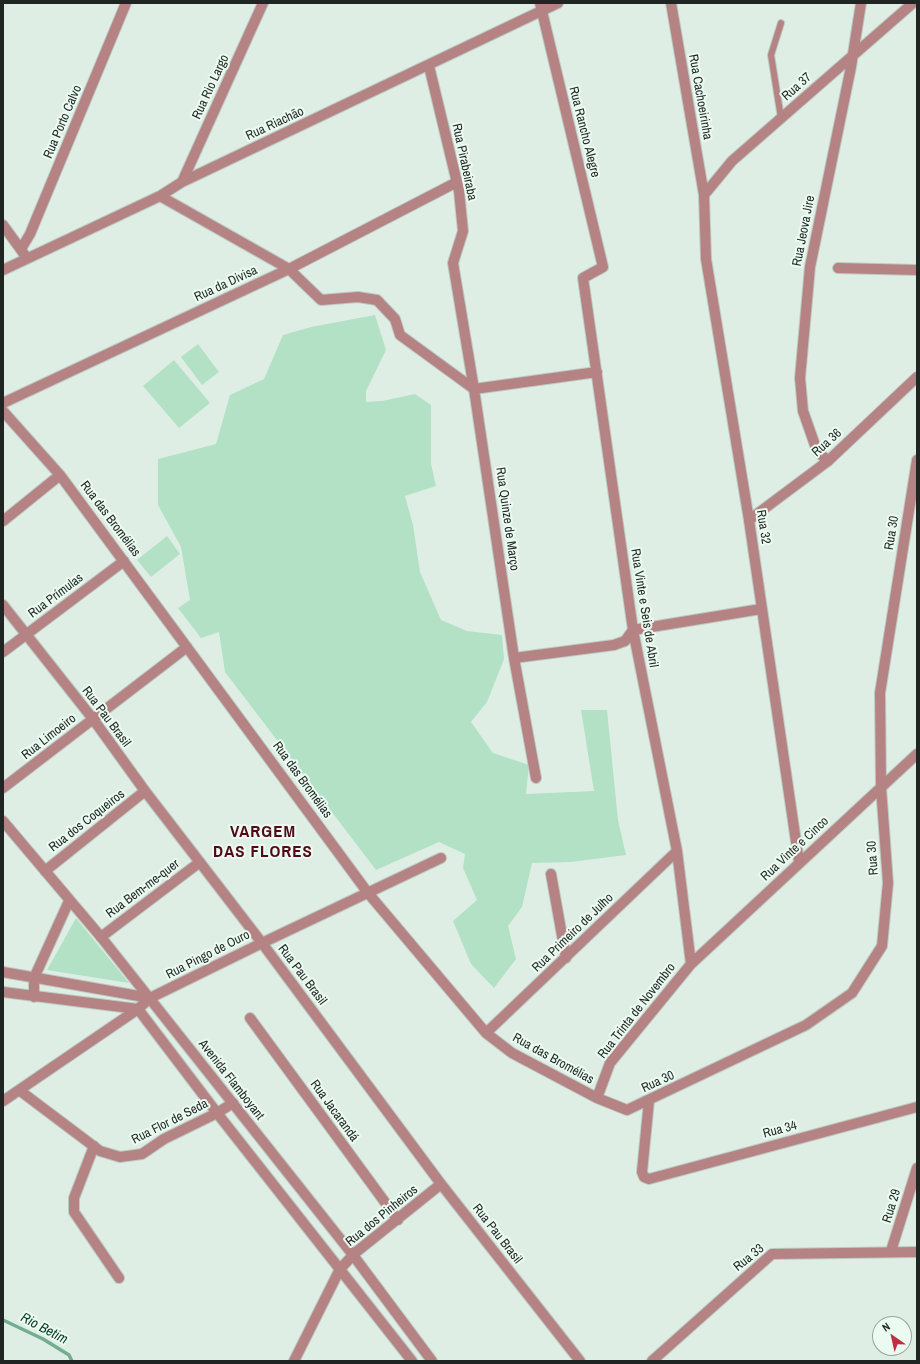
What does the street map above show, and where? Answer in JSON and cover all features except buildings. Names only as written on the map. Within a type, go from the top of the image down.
[{"type":"street","name":"Rua Porto Calvo","points":[[21,249],[30,234],[126,3]]},
{"type":"street","name":"Rua Rio Largo","points":[[182,182],[264,3]]},
{"type":"street","name":"Rua Riachão","points":[[3,270],[160,196],[182,182],[429,66],[540,7],[558,3]]},
{"type":"street","name":"Rua Cachoeirinha","points":[[671,3],[704,195]]},
{"type":"street","name":"Rua Jeova Jire","points":[[828,461],[817,451],[803,411],[800,378],[810,267],[853,54],[860,3]]},
{"type":"street","name":"Rua 37","points":[[704,195],[732,161],[913,3]]},
{"type":"street","name":"Rua Rancho Alegre","points":[[540,7],[603,267]]},
{"type":"street","name":"Rua Pirabeiraba","points":[[429,66],[457,182],[463,231],[453,263]]},
{"type":"street","name":"Rua da Divisa","points":[[3,403],[289,269],[457,182]]},
{"type":"street","name":"Rua 32","points":[[704,195],[706,260],[749,520],[799,862]]},
{"type":"street","points":[[160,196],[289,269],[321,300],[358,297],[377,300],[395,319],[400,335],[474,389],[597,372]]},
{"type":"street","points":[[3,225],[28,259]]},
{"type":"street","name":"Rua Quinze de Março","points":[[453,263],[474,389],[514,658],[536,778]]},
{"type":"street","name":"Rua Vinte e Seis de Abril","points":[[603,267],[583,278],[633,630],[677,851],[691,964]]},
{"type":"street","points":[[838,268],[917,270]]},
{"type":"street","name":"Rua 36","points":[[749,520],[828,461],[917,377]]},
{"type":"street","name":"Rua das Bromélias","points":[[3,411],[60,475],[368,893],[486,1033],[512,1053],[596,1098],[627,1110]]},
{"type":"street","name":"Rua 30","points":[[627,1110],[649,1101],[806,1025],[852,993],[882,946],[888,883],[881,788],[880,693],[917,460]]},
{"type":"street","points":[[3,521],[60,475]]},
{"type":"street","name":"Rua Prímulas","points":[[3,652],[124,561]]},
{"type":"street","name":"Rua Pau Brasil","points":[[3,604],[93,719],[145,791],[262,943],[441,1184],[580,1361]]},
{"type":"street","points":[[514,658],[614,645],[625,641],[633,630],[762,609]]},
{"type":"street","name":"Rua Limoeiro","points":[[3,788],[187,647]]},
{"type":"street","name":"Rua Vinte e Cinco","points":[[691,964],[799,862],[917,754]]},
{"type":"street","name":"Rua dos Coqueiros","points":[[45,871],[145,791]]},
{"type":"street","name":"Avenida Flamboyant","points":[[3,821],[69,901],[101,937],[150,998],[353,1255],[432,1361]]},
{"type":"street","name":"Rua Primeiro de Julho","points":[[486,1033],[677,851]]},
{"type":"street","name":"Rua Pingo de Ouro","points":[[3,1101],[138,1009],[150,998],[441,858]]},
{"type":"street","name":"Rua Bem-me-quer","points":[[101,937],[200,862]]},
{"type":"street","points":[[551,874],[566,958]]},
{"type":"street","points":[[34,997],[34,978],[69,901]]},
{"type":"street","name":"Rua Trinta de Novembro","points":[[596,1098],[610,1063],[691,964]]},
{"type":"street","points":[[3,972],[150,998]]},
{"type":"street","points":[[3,992],[138,1009],[217,1113],[412,1361]]},
{"type":"street","name":"Rua Jacarandá","points":[[250,1018],[398,1220]]},
{"type":"street","name":"Rua Flor de Seda","points":[[19,1090],[100,1151],[120,1157],[142,1154],[164,1139],[217,1113],[233,1103]]},
{"type":"street","name":"Rua 34","points":[[649,1101],[642,1172],[644,1177],[649,1180],[917,1107]]},
{"type":"street","points":[[94,1146],[74,1198],[74,1212],[119,1278]]},
{"type":"street","name":"Rua 29","points":[[891,1251],[917,1168]]},
{"type":"street","name":"Rua dos Pinheiros","points":[[294,1361],[340,1269],[353,1255],[441,1184]]},
{"type":"street","name":"Rua 33","points":[[652,1361],[772,1254],[891,1251],[917,1252]]},
{"type":"lane","points":[[780,22],[771,55],[781,118]]},
{"type":"green space","points":[[375,315],[386,350],[366,391],[366,402],[382,401],[415,394],[431,405],[431,464],[436,486],[405,496],[413,525],[420,572],[441,620],[467,631],[502,635],[504,659],[487,702],[471,722],[493,753],[529,765],[526,794],[594,791],[581,710],[607,710],[618,820],[626,855],[571,862],[532,863],[522,907],[508,926],[516,959],[494,988],[471,964],[453,921],[477,900],[463,868],[465,854],[439,842],[376,870],[225,672],[219,632],[201,638],[178,608],[190,600],[181,547],[158,505],[158,459],[216,444],[230,395],[264,379],[283,335],[311,327]]},
{"type":"green space","points":[[198,344],[219,372],[202,385],[181,357]]},
{"type":"green space","points":[[174,360],[210,403],[179,428],[143,386]]},
{"type":"green space","points":[[167,536],[180,554],[151,577],[137,560]]},
{"type":"green space","points":[[76,918],[129,983],[47,970]]},
{"type":"waterway","name":"Rio Betim","points":[[3,1320],[43,1339],[69,1355],[72,1361]]},
{"type":"district","name":"VARGEM DAS FLORES","points":[[263,842]]}]
